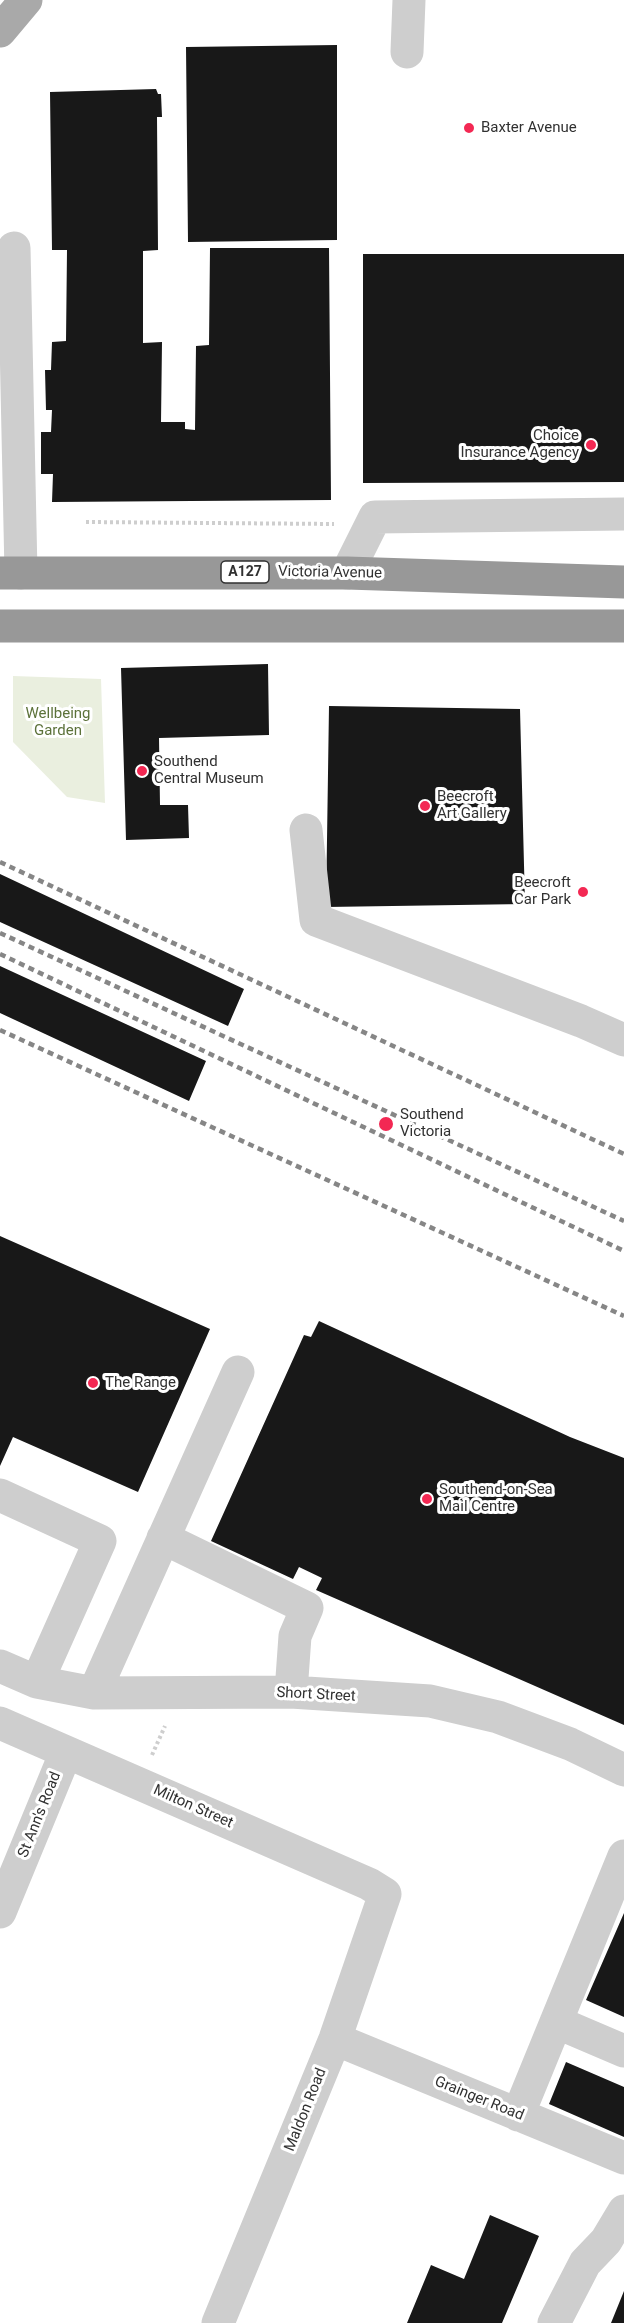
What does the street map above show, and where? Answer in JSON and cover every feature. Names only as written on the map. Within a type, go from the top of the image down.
[{"type":"highway","name":"Victoria Avenue","points":[[10,573],[347,573],[624,582]]},
{"type":"highway","points":[[0,626],[624,626]]},
{"type":"main road","points":[[0,31],[26,0]]},
{"type":"street","points":[[407,52],[410,0]]},
{"type":"street","points":[[10,573],[14,248]]},
{"type":"street","points":[[347,573],[375,517],[624,514]]},
{"type":"street","points":[[306,830],[316,920],[581,1021],[624,1040]]},
{"type":"street","points":[[94,1693],[238,1372]]},
{"type":"street","points":[[0,1495],[100,1541],[37,1682]]},
{"type":"street","points":[[163,1539],[307,1608],[295,1636],[291,1692]]},
{"type":"street","name":"Short Street","points":[[0,1666],[37,1682],[94,1693],[291,1692],[430,1701],[498,1717],[570,1744],[624,1770]]},
{"type":"street","name":"Milton Street","points":[[0,1723],[369,1884],[386,1894]]},
{"type":"street","name":"St Ann's Road","points":[[0,1912],[66,1752]]},
{"type":"street","points":[[518,2115],[624,1856]]},
{"type":"street","name":"Maldon Road","points":[[218,2323],[335,2039],[386,1894]]},
{"type":"street","points":[[556,2022],[624,2051]]},
{"type":"street","name":"Grainger Road","points":[[335,2039],[624,2158]]},
{"type":"street","points":[[554,2323],[585,2263],[606,2241],[624,2211]]},
{"type":"path","points":[[86,522],[371,526]]},
{"type":"path","points":[[140,1784],[179,1692]]},
{"type":"green space","name":"Wellbeing Garden","points":[[13,676],[101,679],[105,803],[67,797],[13,742]]},
{"type":"building","points":[[337,45],[337,240],[188,242],[186,47]]},
{"type":"building","points":[[156,89],[158,94],[161,94],[162,117],[157,117],[158,250],[143,251],[143,343],[162,342],[161,422],[185,422],[185,429],[195,430],[196,346],[209,345],[210,248],[329,248],[331,500],[52,502],[53,474],[41,474],[41,432],[51,432],[52,410],[46,410],[45,370],[51,370],[52,342],[66,341],[67,250],[52,250],[50,92]]},
{"type":"building","points":[[363,254],[624,254],[624,482],[363,483]]},
{"type":"building","name":"Southend Central Museum","points":[[268,664],[269,735],[159,738],[160,805],[188,805],[189,838],[126,840],[121,668]]},
{"type":"building","name":"Beecroft Art Gallery","points":[[329,706],[520,709],[525,904],[326,907]]},
{"type":"building","points":[[0,874],[244,989],[228,1026],[0,922]]},
{"type":"building","points":[[0,966],[206,1061],[189,1101],[0,1013]]},
{"type":"building","name":"The Range","points":[[0,1236],[210,1329],[138,1492],[13,1437],[0,1466]]},
{"type":"building","name":"Southend-on-Sea Mail Centre","points":[[319,1321],[570,1437],[624,1458],[624,1725],[316,1590],[322,1578],[299,1567],[293,1579],[211,1541],[304,1335],[311,1337]]},
{"type":"building","points":[[624,1913],[624,2017],[586,2000]]},
{"type":"building","points":[[566,2062],[624,2087],[624,2137],[549,2104]]},
{"type":"building","points":[[490,2215],[539,2236],[502,2323],[407,2323],[431,2265],[464,2279]]},
{"type":"building","points":[[624,2291],[624,2323],[611,2323]]},
{"type":"railway","points":[[0,862],[624,1154]]},
{"type":"railway","points":[[0,933],[624,1221]]},
{"type":"railway","points":[[0,954],[624,1251]]},
{"type":"railway","points":[[0,1030],[624,1316]]},
{"type":"place","name":"Baxter Avenue","points":[[469,128]]},
{"type":"place","name":"Choice Insurance Agency","points":[[591,445]]},
{"type":"place","name":"Southend Central Museum","points":[[142,771]]},
{"type":"place","name":"Beecroft Art Gallery","points":[[425,806]]},
{"type":"place","name":"Beecroft Car Park","points":[[583,892]]},
{"type":"place","name":"Southend Victoria","points":[[386,1124]]},
{"type":"place","name":"The Range","points":[[93,1383]]},
{"type":"place","name":"Southend-on-Sea Mail Centre","points":[[427,1499]]}]
